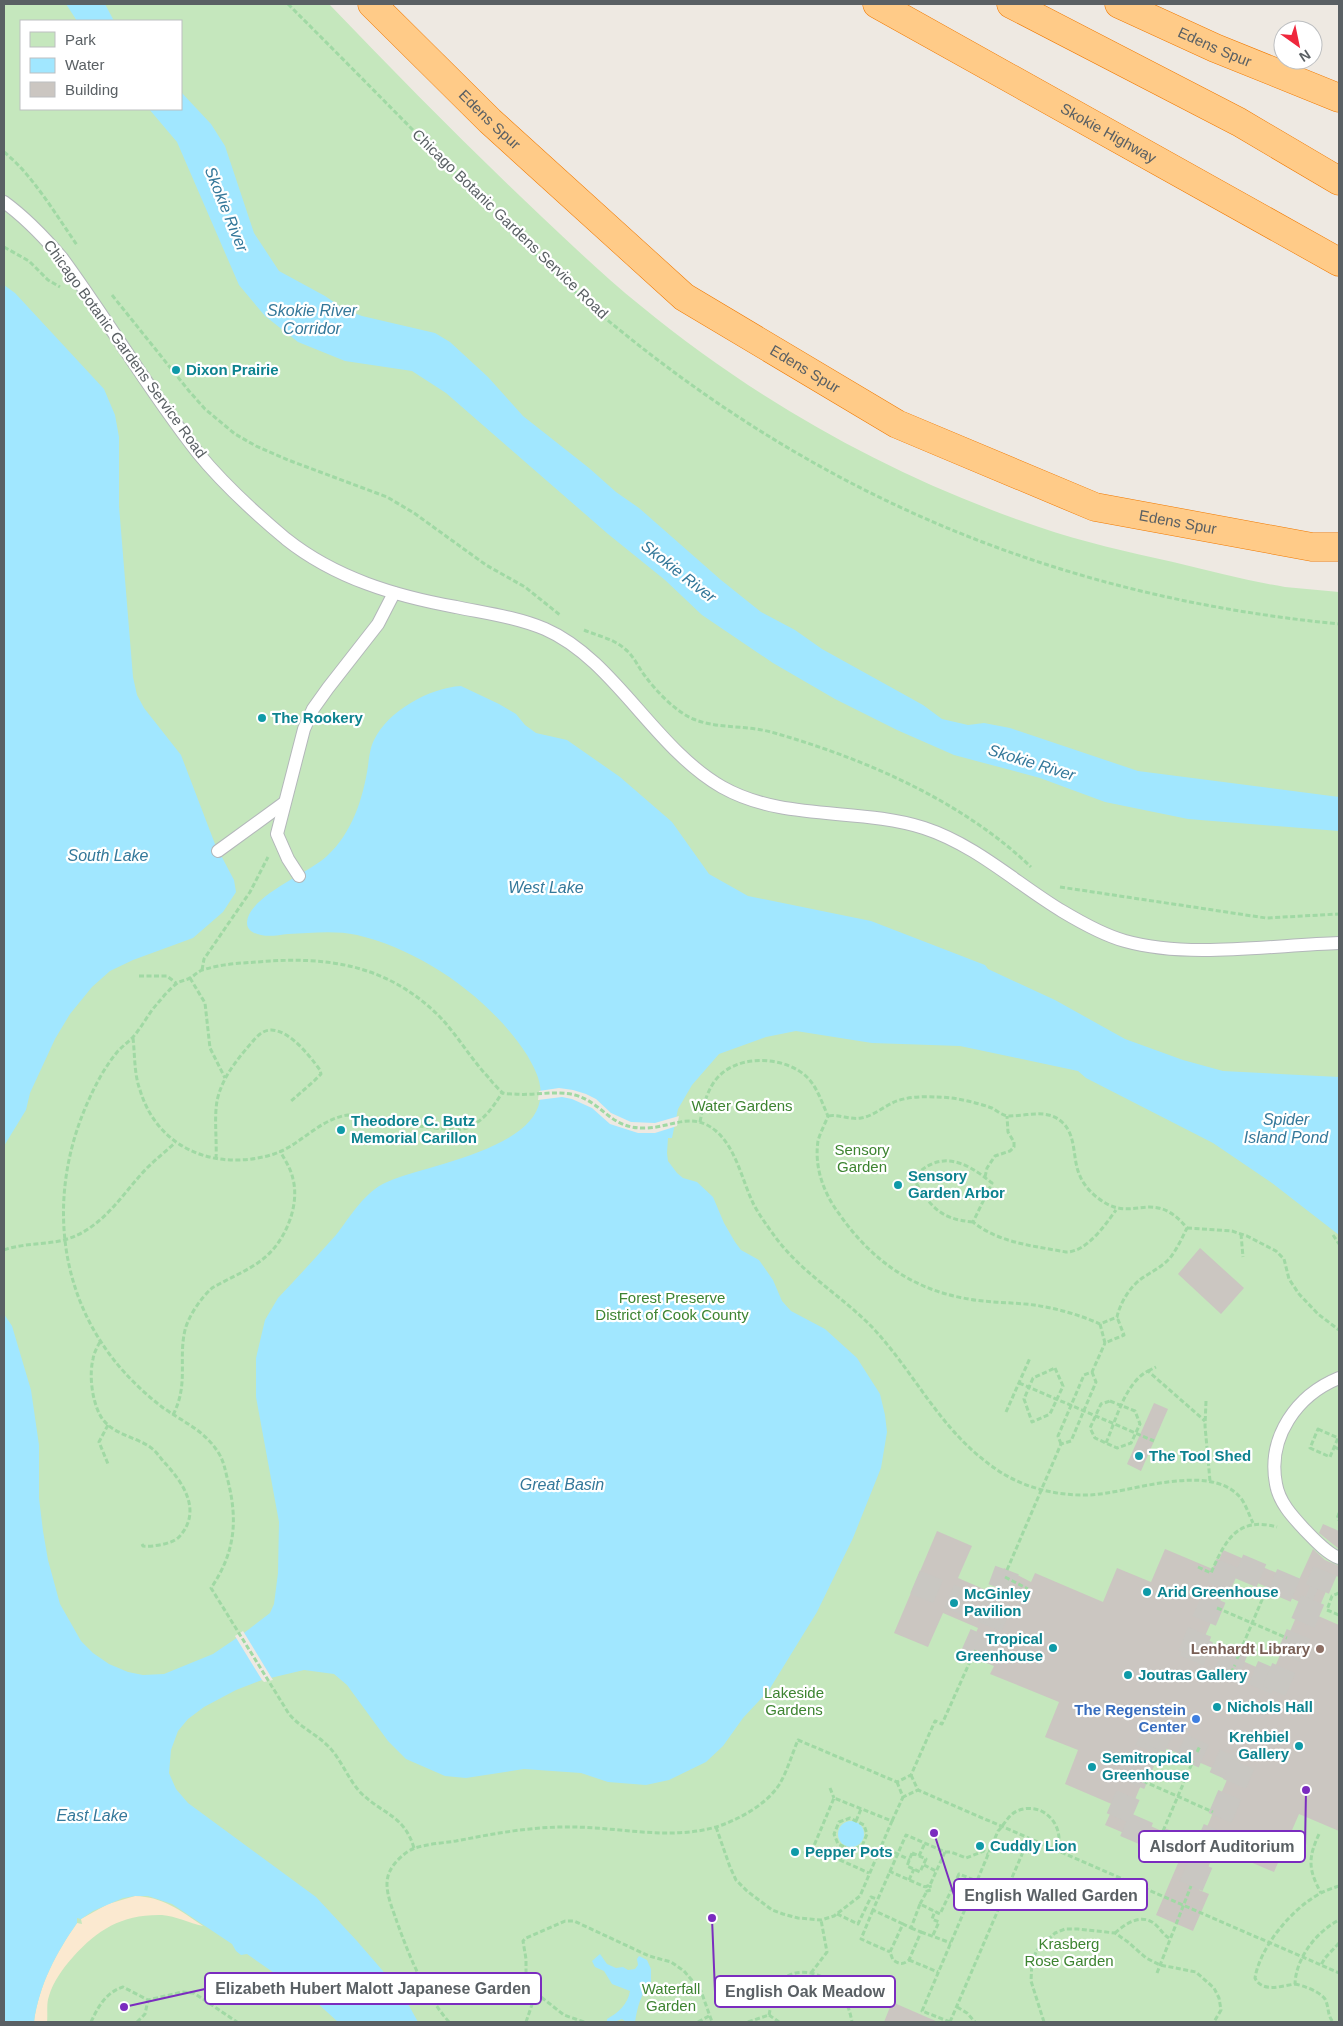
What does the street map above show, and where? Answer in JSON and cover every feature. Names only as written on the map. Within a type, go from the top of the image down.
[{"type":"highway","name":"Edens Spur","points":[[372,4],[490,121],[684,297],[897,424],[1095,506],[1312,547],[1339,547]]},
{"type":"highway","name":"Skokie Highway","points":[[877,4],[1339,262]]},
{"type":"highway","points":[[1011,4],[1239,122],[1339,181]]},
{"type":"highway","name":"Edens Spur","points":[[1119,4],[1215,48],[1339,98]]},
{"type":"lane","name":"Chicago Botanic Gardens Service Road","points":[[4,202],[43,235],[62,258],[190,441],[229,487],[258,515],[312,558],[363,583],[438,604],[520,620],[547,630],[569,643],[602,672],[683,758],[721,786],[742,796],[804,811],[892,820],[924,828],[954,840],[1062,911],[1122,940],[1155,947],[1185,950],[1339,942]]},
{"type":"lane","points":[[299,876],[288,859],[277,834],[304,729],[313,709],[378,624],[394,593]]},
{"type":"lane","points":[[218,851],[284,803]]},
{"type":"lane","points":[[1339,1378],[1324,1384],[1308,1396],[1290,1414],[1281,1435],[1275,1459],[1276,1484],[1285,1507],[1311,1536],[1339,1558]]},
{"type":"path","name":"Chicago Botanic Gardens Service Road","points":[[288,4],[533,251],[614,326],[688,383],[778,443],[880,499],[935,524],[1026,559],[1184,602],[1239,612],[1339,624]]},
{"type":"path","points":[[4,152],[13,159],[33,184],[81,251]]},
{"type":"path","points":[[4,247],[29,261],[48,280],[64,288]]},
{"type":"path","points":[[108,290],[189,391],[205,409],[235,434],[256,446],[288,460],[387,497],[414,513],[486,566],[525,587],[563,619]]},
{"type":"path","points":[[576,626],[611,640],[626,649],[655,688],[691,718],[717,725],[770,732],[865,763],[920,790],[982,827],[1006,844],[1035,871]]},
{"type":"path","points":[[202,970],[204,959],[239,910],[263,869],[277,834]]},
{"type":"path","points":[[1057,887],[1266,918],[1339,914]]},
{"type":"path","points":[[414,1848],[405,1827],[360,1792],[327,1745],[300,1725],[289,1714],[211,1588],[227,1562],[232,1542],[234,1518],[231,1492],[223,1460],[217,1450],[195,1427],[173,1415],[143,1391],[113,1359],[100,1341],[81,1304],[69,1266],[64,1240],[63,1196],[67,1170],[90,1096],[118,1052],[133,1037],[153,1009],[176,983],[190,978],[202,970],[242,963],[306,959],[331,962],[376,974],[419,998],[440,1017],[485,1075],[502,1092],[536,1095],[571,1094],[591,1103],[612,1120],[633,1127],[661,1126],[681,1120],[700,1122],[716,1131],[723,1139],[754,1204],[786,1251],[801,1267],[868,1324],[895,1354],[932,1407],[959,1439],[999,1471],[1028,1486],[1041,1490],[1076,1495],[1093,1495],[1164,1482],[1210,1481],[1239,1496],[1253,1523]]},
{"type":"path","points":[[139,976],[167,976],[176,983]]},
{"type":"path","points":[[190,978],[204,1003],[210,1048],[225,1078]]},
{"type":"path","points":[[216,1159],[217,1106],[225,1078],[262,1033],[272,1030],[282,1032],[302,1048],[320,1070],[320,1074],[314,1081],[290,1102]]},
{"type":"path","points":[[133,1037],[139,1088],[149,1114],[175,1143],[195,1153],[216,1159],[238,1160],[276,1153],[339,1116],[348,1115],[444,1128],[465,1129],[487,1114],[502,1092]]},
{"type":"path","points":[[700,1122],[704,1102],[715,1082],[723,1073],[740,1064],[766,1061],[782,1063],[804,1074],[818,1093],[828,1116],[818,1140],[818,1160],[823,1186],[847,1225],[868,1250],[882,1262],[903,1277],[938,1292],[963,1298],[1050,1308],[1100,1324],[1117,1317]]},
{"type":"path","points":[[828,1116],[860,1118],[881,1110],[893,1102],[936,1097],[975,1103],[992,1108],[1007,1116],[1043,1113],[1054,1116],[1063,1122],[1072,1138],[1080,1176],[1096,1196],[1116,1210],[1156,1207],[1164,1209],[1178,1218],[1187,1228],[1232,1231],[1282,1255],[1289,1279],[1299,1294],[1318,1314],[1339,1330]]},
{"type":"path","points":[[985,1177],[987,1168],[995,1156],[1010,1151],[1014,1147],[1014,1142],[1008,1132],[1007,1116]]},
{"type":"path","points":[[4,1250],[38,1242],[64,1240],[100,1221],[116,1206],[148,1167],[175,1143]]},
{"type":"path","points":[[173,1415],[181,1395],[184,1334],[192,1314],[212,1288],[263,1260],[273,1249],[288,1225],[295,1192],[294,1180],[280,1151]]},
{"type":"path","points":[[972,1222],[992,1182],[965,1165],[948,1160],[928,1165],[913,1178],[924,1195],[945,1217],[957,1221],[972,1222],[984,1231],[999,1238],[1073,1252],[1086,1245],[1116,1210]]},
{"type":"path","points":[[1105,1343],[1124,1335],[1117,1317],[1124,1300],[1130,1290],[1140,1280],[1169,1259],[1176,1250],[1187,1228]]},
{"type":"path","points":[[1241,1234],[1243,1257]]},
{"type":"path","points":[[1339,1236],[1333,1235],[1339,1244]]},
{"type":"path","points":[[1007,1570],[1061,1444],[1058,1436],[1084,1375],[1092,1372],[1105,1343],[1100,1324]]},
{"type":"path","points":[[100,1341],[92,1360],[92,1384],[100,1414],[108,1425],[155,1451],[173,1471],[190,1502],[186,1529],[176,1540],[150,1547],[143,1546],[141,1542]]},
{"type":"path","points":[[1006,1412],[1030,1358]]},
{"type":"path","points":[[1106,1443],[1131,1386],[1140,1376],[1156,1367]]},
{"type":"path","points":[[1055,1368],[1063,1386],[1050,1414],[1032,1422],[1024,1400],[1029,1388],[1033,1378],[1055,1368]]},
{"type":"path","points":[[1148,1371],[1205,1421]]},
{"type":"path","points":[[1061,1444],[1071,1441],[1084,1411],[1096,1382],[1092,1372]]},
{"type":"path","points":[[1019,1384],[1154,1441]]},
{"type":"path","points":[[1110,1401],[1122,1406],[1135,1411],[1140,1424],[1131,1443],[1117,1448],[1095,1438],[1090,1428],[1101,1404],[1110,1401]]},
{"type":"path","points":[[1206,1401],[1205,1421],[1210,1481]]},
{"type":"path","points":[[108,1425],[99,1442],[108,1464]]},
{"type":"path","points":[[1318,1429],[1338,1438],[1334,1447],[1330,1457],[1310,1448],[1318,1429]]},
{"type":"path","points":[[1334,1447],[1339,1449]]},
{"type":"path","points":[[1339,1513],[1337,1519],[1339,1520]]},
{"type":"path","points":[[1198,1567],[1211,1573],[1223,1546],[1230,1537],[1243,1527],[1253,1523],[1265,1523],[1278,1527]]},
{"type":"path","points":[[1005,1578],[1028,1589]]},
{"type":"path","points":[[1237,1659],[1267,1588]]},
{"type":"path","points":[[1339,1593],[1332,1596],[1327,1610],[1339,1615]]},
{"type":"path","points":[[1217,1608],[1287,1638]]},
{"type":"path","points":[[974,1651],[997,1660]]},
{"type":"path","points":[[897,1782],[912,1775],[935,1721],[942,1724],[972,1657]]},
{"type":"path","points":[[1231,1674],[1235,1665]]},
{"type":"path","points":[[449,2022],[437,2008],[418,1974],[407,1950],[387,1888],[390,1871],[403,1856],[414,1848],[542,1828],[566,1827],[662,1832],[716,1827],[750,1811],[772,1793],[779,1784],[798,1740],[897,1782],[903,1797]]},
{"type":"path","points":[[1197,1752],[1200,1746]]},
{"type":"path","points":[[1163,1831],[1194,1761]]},
{"type":"path","points":[[912,1775],[918,1790],[1339,1973]]},
{"type":"path","points":[[1143,1781],[1213,1812]]},
{"type":"path","points":[[830,1788],[834,1798],[892,1821]]},
{"type":"path","points":[[716,1827],[736,1880],[746,1891],[760,1902],[778,1912],[798,1918],[821,1920],[837,1914],[860,1896],[880,1846],[903,1797],[918,1790]]},
{"type":"path","points":[[803,1853],[813,1848],[834,1798]]},
{"type":"path","points":[[1029,1838],[950,2022],[922,2011],[998,1831],[1010,1816],[1017,1811],[1032,1808],[1040,1810],[1051,1818],[1056,1824],[1060,1837],[1056,1850]]},
{"type":"path","points":[[856,1821],[861,1810]]},
{"type":"path","points":[[850,1818],[864,1824],[868,1834],[862,1846],[852,1850],[845,1847],[838,1844],[834,1834],[839,1822],[850,1818]]},
{"type":"path","points":[[921,1932],[906,1963],[897,1963],[893,1960],[890,1952],[861,1938],[906,1834],[945,1852],[951,1852],[966,1858],[984,1851],[989,1854]]},
{"type":"path","points":[[1319,1834],[1311,1852],[1311,1865],[1321,1893]]},
{"type":"path","points":[[919,1856],[925,1843]]},
{"type":"path","points":[[880,1846],[910,1860]]},
{"type":"path","points":[[840,1860],[845,1847]]},
{"type":"path","points":[[813,1848],[869,1873]]},
{"type":"path","points":[[890,1871],[926,1889],[932,1890],[930,1885],[945,1852]]},
{"type":"path","points":[[912,1853],[926,1859],[920,1872],[907,1866],[910,1860],[912,1853]]},
{"type":"path","points":[[924,1865],[936,1871]]},
{"type":"path","points":[[909,1880],[914,1869]]},
{"type":"path","points":[[920,1904],[940,1914],[959,1874],[977,1881]]},
{"type":"path","points":[[1157,1973],[1169,1938],[1191,1886]]},
{"type":"path","points":[[1333,2022],[1330,2018],[1325,1999],[1316,1992],[1295,1984],[1264,1987],[1258,1984],[1255,1978],[1256,1968],[1271,1942],[1291,1915],[1321,1893],[1339,1886]]},
{"type":"path","points":[[911,1928],[926,1889]]},
{"type":"path","points":[[837,1914],[858,1924],[871,1897],[877,1899]]},
{"type":"path","points":[[873,1910],[911,1928],[951,1943]]},
{"type":"path","points":[[933,1935],[938,1922],[932,1919],[935,1911]]},
{"type":"path","points":[[1115,1933],[1130,1922],[1145,1919],[1152,1922],[1161,1933],[1169,1938]]},
{"type":"path","points":[[811,1973],[827,1952],[821,1920]]},
{"type":"path","points":[[1295,1984],[1296,1975],[1311,1944],[1318,1935],[1339,1920]]},
{"type":"path","points":[[584,2022],[564,2014],[536,1993],[526,1978],[526,1959],[522,1942],[526,1938],[565,1921],[574,1921],[649,1956],[671,1962],[684,1971],[701,1991],[706,1999],[712,2022]]},
{"type":"path","points":[[890,1952],[903,1924]]},
{"type":"path","points":[[1044,2022],[1031,1981],[1030,1971],[1037,1950],[1055,1933],[1065,1929],[1115,1933],[1146,1958],[1160,1966],[1196,1972],[1214,1988],[1220,1998],[1221,2010],[1214,2022]]},
{"type":"path","points":[[1321,1965],[1339,1943]]},
{"type":"path","points":[[909,1960],[938,1972]]},
{"type":"path","points":[[769,2015],[776,1989],[785,1978],[793,1973],[811,1973],[823,1978],[837,1988],[847,2004],[852,2022]]},
{"type":"path","points":[[91,2022],[101,2003],[117,1989],[124,1987],[148,2000],[189,1992],[199,1996],[237,2022]]},
{"type":"path","points":[[526,2022],[536,1993]]},
{"type":"path","points":[[137,2022],[144,2014],[148,2000]]},
{"type":"path","points":[[957,2007],[968,2013],[975,2022]]},
{"type":"path","points":[[748,2022],[769,2015]]},
{"type":"path","points":[[769,2015],[779,2022]]},
{"type":"path","points":[[698,2022],[709,2016]]},
{"type":"green space","name":"Forest Preserve District of Cook County","points":[[4,4],[329,4],[488,165],[615,284],[686,341],[733,375],[781,406],[880,461],[985,507],[1039,527],[1106,546],[1257,582],[1285,587],[1339,592],[1339,2022],[4,2022]]},
{"type":"sand","points":[[135,1896],[163,1902],[203,1926],[162,1915],[135,1917],[112,1925],[92,1938],[66,1966],[56,1980],[49,1996],[47,2022],[34,2022],[44,1982],[62,1946],[77,1923],[82,1924],[81,1919],[108,1904]]},
{"type":"water","points":[[66,4],[105,4],[113,20],[76,20]]},
{"type":"water","name":"Skokie River Corridor","points":[[182,93],[211,124],[225,146],[254,233],[279,271],[325,296],[344,309],[362,316],[435,333],[450,342],[488,377],[523,416],[616,492],[639,508],[721,580],[761,612],[795,630],[822,649],[923,705],[942,719],[968,725],[984,723],[1010,728],[1138,771],[1339,797],[1339,831],[1188,819],[1105,802],[1040,778],[954,755],[897,730],[835,699],[773,663],[702,615],[665,580],[608,534],[446,393],[412,371],[345,361],[298,342],[265,316],[239,285],[177,142],[150,110],[182,110]]},
{"type":"water","name":"South Lake","points":[[4,285],[15,293],[104,389],[115,415],[119,437],[119,506],[133,677],[137,695],[144,708],[181,755],[215,844],[234,880],[236,892],[223,912],[193,938],[133,960],[110,971],[92,987],[70,1014],[55,1039],[30,1093],[26,1110],[4,1146]]},
{"type":"water","points":[[461,686],[516,714],[525,725],[536,733],[567,740],[620,777],[672,822],[709,874],[748,896],[871,921],[985,965],[988,969],[1055,1000],[1125,1039],[1183,1060],[1223,1071],[1339,1077],[1339,1235],[1272,1183],[1213,1143],[1086,1078],[1078,1071],[960,1046],[872,1043],[796,1031],[766,1037],[719,1054],[692,1085],[678,1109],[672,1138],[668,1138],[668,1161],[683,1178],[697,1182],[713,1197],[724,1223],[735,1242],[741,1250],[759,1260],[773,1280],[782,1301],[791,1311],[825,1329],[857,1358],[880,1394],[887,1432],[881,1468],[853,1538],[817,1612],[769,1690],[743,1718],[723,1746],[706,1762],[669,1780],[646,1785],[608,1782],[581,1773],[524,1769],[466,1778],[445,1776],[406,1759],[388,1741],[347,1685],[334,1674],[304,1670],[262,1680],[236,1690],[204,1707],[188,1719],[178,1731],[171,1750],[169,1773],[176,1789],[188,1803],[316,1897],[402,1993],[418,2022],[338,2022],[304,1991],[281,1980],[280,1977],[247,1954],[241,1955],[232,1944],[172,1904],[148,1896],[135,1896],[123,1898],[93,1911],[81,1919],[77,1918],[77,1923],[55,1958],[44,1982],[34,2022],[4,2022],[4,1314],[12,1326],[31,1390],[39,1445],[39,1498],[48,1560],[60,1604],[81,1641],[93,1653],[109,1664],[128,1672],[143,1675],[164,1674],[213,1654],[270,1613],[274,1604],[278,1573],[279,1522],[256,1397],[256,1358],[265,1320],[278,1298],[336,1235],[358,1205],[371,1192],[387,1182],[475,1153],[518,1132],[533,1117],[541,1094],[535,1071],[527,1055],[512,1034],[475,996],[430,965],[406,952],[357,935],[322,932],[264,936],[251,931],[247,923],[250,913],[257,904],[280,886],[327,856],[343,837],[355,815],[363,791],[370,753],[380,729],[399,711],[423,696],[436,691]]},
{"type":"water","points":[[851,1821],[860,1825],[864,1834],[860,1843],[851,1847],[842,1843],[838,1834],[842,1825]]},
{"type":"water","points":[[600,1954],[607,1964],[616,1968],[623,1967],[628,1970],[635,1969],[638,1965],[637,1959],[639,1956],[647,1960],[651,1969],[651,1983],[642,1996],[635,2022],[626,2022],[622,2019],[607,2022],[607,2019],[619,2011],[625,2004],[630,1991],[612,1984],[604,1971],[595,1967],[592,1961]]},
{"type":"pier","points":[[559,1088],[586,1094],[596,1099],[611,1113],[631,1122],[655,1123],[679,1116],[677,1126],[655,1133],[638,1133],[610,1124],[592,1108],[572,1099],[562,1097],[538,1100],[539,1091]]},
{"type":"pier","points":[[243,1631],[273,1680],[264,1682],[262,1680],[235,1636]]},
{"type":"building","points":[[1200,1248],[1244,1288],[1221,1314],[1178,1274]]},
{"type":"building","points":[[1154,1403],[1168,1409],[1141,1471],[1127,1464]]},
{"type":"building","points":[[1323,1524],[1339,1531],[1339,1549],[1319,1533]]},
{"type":"building","name":"The Regenstein Center","points":[[937,1531],[972,1546],[958,1578],[993,1593],[1004,1568],[1031,1582],[1035,1573],[1103,1602],[1117,1568],[1151,1582],[1165,1549],[1215,1570],[1223,1550],[1298,1582],[1313,1549],[1325,1560],[1339,1566],[1339,1577],[1333,1575],[1316,1615],[1339,1625],[1339,1831],[1299,1814],[1274,1872],[1201,1841],[1229,1775],[1158,1745],[1128,1816],[1164,1832],[1157,1847],[1105,1825],[1114,1805],[1065,1784],[1078,1750],[1045,1737],[1059,1702],[990,1674],[994,1666],[967,1655],[978,1628],[943,1613],[928,1647],[894,1633]],"holes":[[[1233,1572],[1302,1603],[1272,1674],[1202,1643]]]},
{"type":"building","points":[[1187,1842],[1214,1853],[1199,1890],[1209,1894],[1193,1931],[1156,1915]]},
{"type":"building","points":[[892,2002],[938,2022],[884,2022]]},
{"type":"tunnel","points":[[1190,1655],[1229,1562],[1314,1598]]},
{"type":"tunnel","points":[[972,1657],[991,1614],[1007,1570]]},
{"type":"tunnel","points":[[1274,1691],[1325,1571]]},
{"type":"tunnel","points":[[915,1582],[1013,1623]]},
{"type":"tunnel","points":[[1185,1644],[1278,1683]]},
{"type":"tunnel","points":[[1157,1727],[1117,1821],[1203,1858]]},
{"type":"tunnel","points":[[1147,1731],[1240,1772]]},
{"type":"tunnel","points":[[1191,1886],[1243,1764]]},
{"type":"place","name":"Dixon Prairie","points":[[176,370]]},
{"type":"place","name":"The Rookery","points":[[262,718]]},
{"type":"place","name":"Theodore C. Butz Memorial Carillon","points":[[341,1130]]},
{"type":"place","name":"Sensory Garden Arbor","points":[[898,1185]]},
{"type":"place","name":"The Tool Shed","points":[[1139,1456]]},
{"type":"place","name":"Arid Greenhouse","points":[[1147,1592]]},
{"type":"place","name":"McGinley Pavilion","points":[[954,1603]]},
{"type":"place","name":"Tropical Greenhouse","points":[[1053,1648]]},
{"type":"place","name":"Lenhardt Library","points":[[1320,1649]]},
{"type":"place","name":"Joutras Gallery","points":[[1128,1675]]},
{"type":"place","name":"Nichols Hall","points":[[1217,1707]]},
{"type":"place","name":"The Regenstein Center","points":[[1196,1719]]},
{"type":"place","name":"Krehbiel Gallery","points":[[1299,1746]]},
{"type":"place","name":"Semitropical Greenhouse","points":[[1092,1767]]},
{"type":"place","name":"Alsdorf Auditorium","points":[[1306,1790]]},
{"type":"place","name":"English Walled Garden","points":[[934,1833]]},
{"type":"place","name":"Cuddly Lion","points":[[980,1846]]},
{"type":"place","name":"Pepper Pots","points":[[795,1852]]},
{"type":"place","name":"English Oak Meadow","points":[[712,1918]]},
{"type":"place","name":"Elizabeth Hubert Malott Japanese Garden","points":[[124,2007]]},
{"type":"water label","name":"Skokie River","points":[[227,209]]},
{"type":"water label","name":"Skokie River","points":[[679,571]]},
{"type":"water label","name":"Skokie River","points":[[1032,762]]},
{"type":"water label","name":"West Lake","points":[[546,887]]},
{"type":"water label","name":"Spider Island Pond","points":[[1286,1128]]},
{"type":"water label","name":"Great Basin","points":[[562,1484]]},
{"type":"water label","name":"East Lake","points":[[92,1815]]},
{"type":"park label","name":"Water Gardens","points":[[742,1106]]},
{"type":"park label","name":"Sensory Garden","points":[[862,1158]]},
{"type":"park label","name":"Lakeside Gardens","points":[[794,1702]]},
{"type":"park label","name":"Krasberg Rose Garden","points":[[1069,1952]]},
{"type":"park label","name":"Waterfall Garden","points":[[671,1998]]}]
